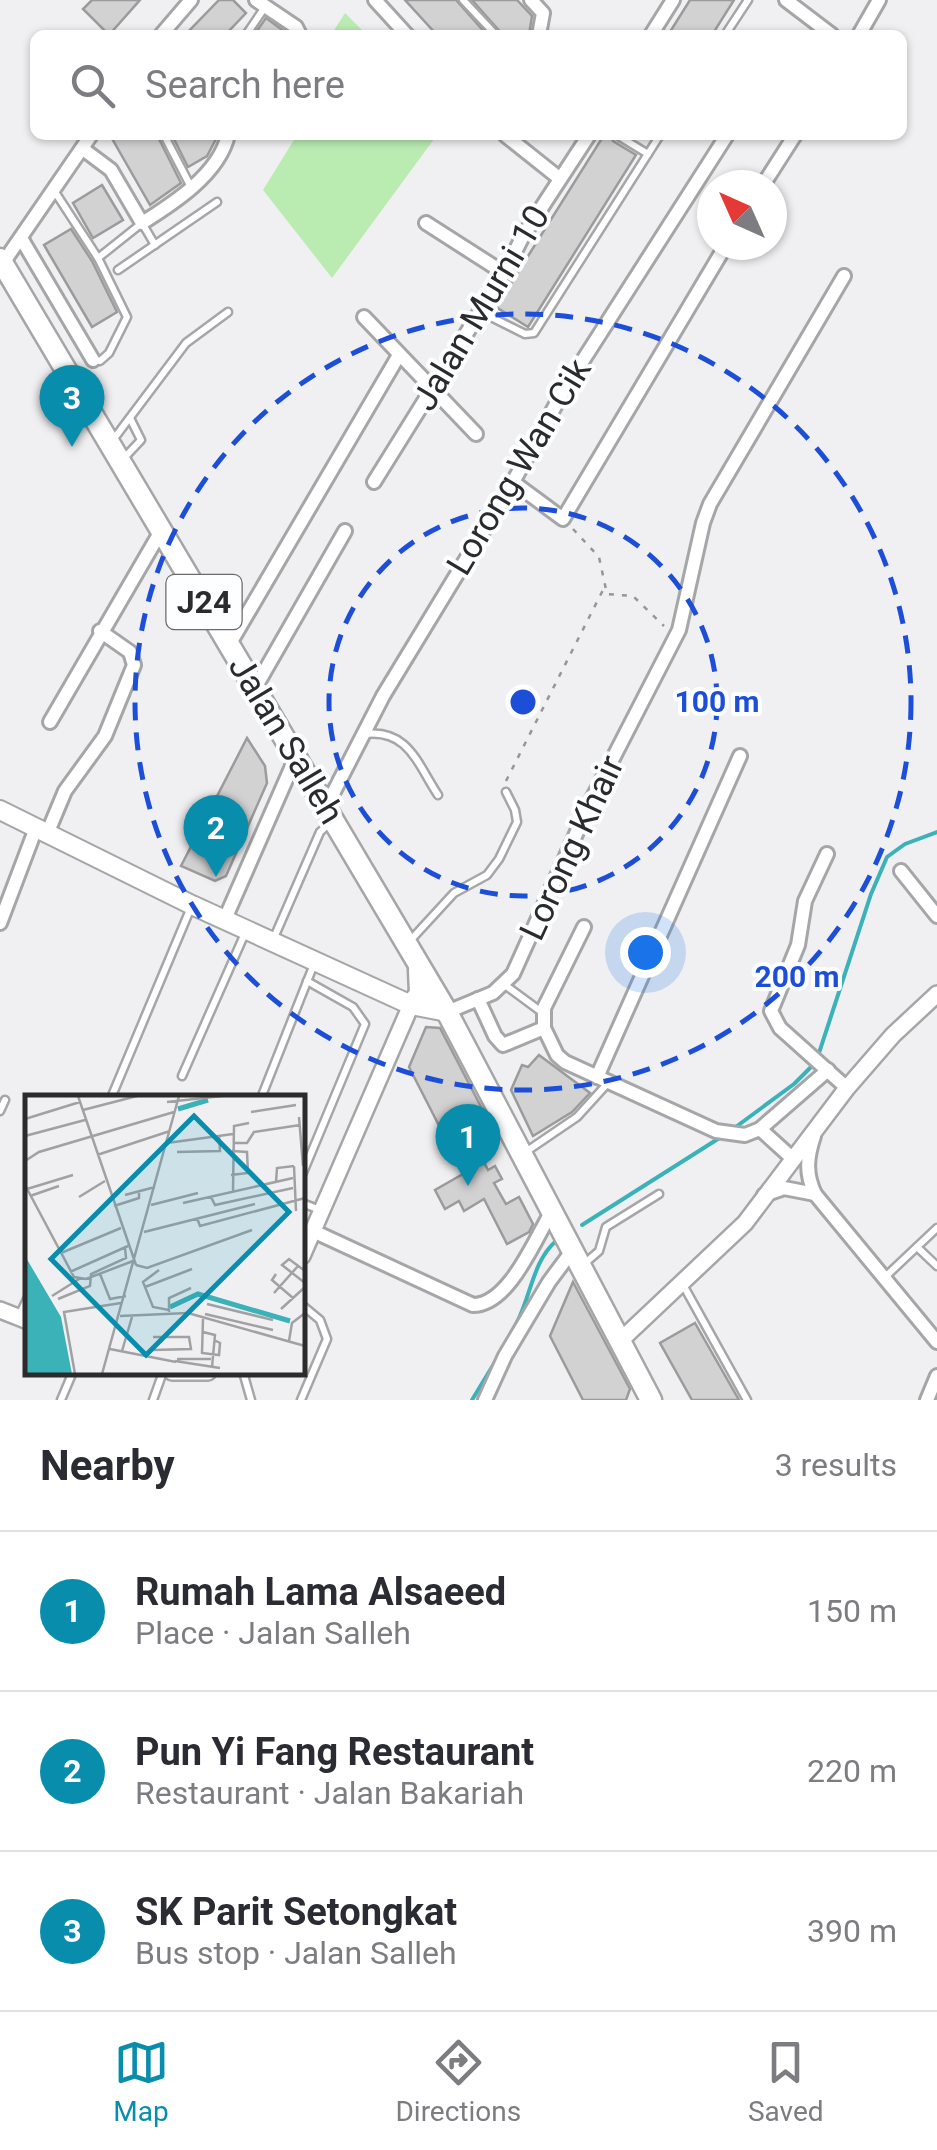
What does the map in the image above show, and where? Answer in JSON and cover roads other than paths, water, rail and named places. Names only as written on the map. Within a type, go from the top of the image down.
[{"type":"main road","name":"Jalan Salleh","points":[[1,261],[419,964]]},
{"type":"main road","points":[[0,810],[411,1005],[447,1012]]},
{"type":"main road","points":[[411,1005],[420,994],[419,964]]},
{"type":"main road","name":"J24","points":[[419,964],[650,1400]]},
{"type":"street","points":[[166,30],[191,0]]},
{"type":"street","points":[[376,0],[403,30]]},
{"type":"street","points":[[531,0],[544,13],[540,30]]},
{"type":"street","points":[[655,30],[673,0]]},
{"type":"street","points":[[786,0],[825,30]]},
{"type":"street","points":[[862,30],[879,0]]},
{"type":"street","points":[[261,4],[298,30]]},
{"type":"street","points":[[1,261],[22,238],[88,140]]},
{"type":"street","points":[[83,149],[111,170],[142,224],[192,187],[216,161],[226,140]]},
{"type":"street","points":[[511,140],[559,178]]},
{"type":"street","name":"Jalan Murni 10","points":[[374,482],[585,140]]},
{"type":"street","name":"Lorong Wan Cik","points":[[330,814],[392,679],[601,329],[724,140]]},
{"type":"street","points":[[773,170],[792,140]]},
{"type":"street","points":[[426,224],[504,273]]},
{"type":"street","points":[[22,238],[94,360]]},
{"type":"street","points":[[513,482],[562,519],[717,260]]},
{"type":"street","name":"Lorong Khair","points":[[505,985],[514,974],[589,805],[676,638],[710,504],[844,276]]},
{"type":"street","points":[[364,318],[476,434]]},
{"type":"street","points":[[229,645],[399,355]]},
{"type":"street","points":[[50,722],[162,531]]},
{"type":"street","points":[[255,688],[345,531]]},
{"type":"street","points":[[0,922],[42,831],[105,736],[134,665],[130,652],[100,632]]},
{"type":"street","points":[[225,919],[296,756]]},
{"type":"street","points":[[603,1080],[740,756]]},
{"type":"street","points":[[827,854],[804,901],[798,945],[771,1011],[780,1028],[846,1088]]},
{"type":"street","points":[[901,871],[937,916]]},
{"type":"street","points":[[584,928],[543,1013],[544,1028],[560,1059],[716,1131],[735,1135],[760,1130],[828,1070]]},
{"type":"street","points":[[447,1012],[505,985]]},
{"type":"street","points":[[620,1342],[731,1237],[846,1088],[937,994]]},
{"type":"street","points":[[478,999],[495,1036],[503,1044],[544,1028]]},
{"type":"street","points":[[305,1249],[411,1005]]},
{"type":"street","points":[[817,1126],[808,1156],[815,1194],[934,1339],[937,1354]]},
{"type":"street","points":[[760,1130],[792,1158]]},
{"type":"street","points":[[764,1195],[794,1188],[815,1194]]},
{"type":"street","points":[[313,1232],[473,1305],[483,1305],[506,1289],[552,1211]]},
{"type":"street","points":[[486,1400],[505,1356],[549,1282],[576,1258]]},
{"type":"street","points":[[0,1310],[23,1319]]},
{"type":"street","points":[[933,1399],[937,1376]]},
{"type":"lane","points":[[463,0],[491,30]]},
{"type":"lane","points":[[728,30],[748,0]]},
{"type":"lane","points":[[248,30],[261,4]]},
{"type":"lane","points":[[167,140],[192,187]]},
{"type":"lane","points":[[625,140],[648,154]]},
{"type":"lane","points":[[480,312],[526,334],[534,333],[657,140]]},
{"type":"lane","points":[[54,190],[98,258],[127,317],[108,353],[94,360]]},
{"type":"lane","points":[[118,270],[217,202]]},
{"type":"lane","points":[[98,258],[142,224],[156,245]]},
{"type":"lane","points":[[115,453],[130,418],[186,343],[228,312]]},
{"type":"lane","points":[[115,453],[141,440],[130,418]]},
{"type":"lane","points":[[364,734],[382,732],[402,742],[438,795]]},
{"type":"lane","points":[[408,944],[454,893],[487,875],[499,860],[517,822],[516,810],[506,792]]},
{"type":"lane","points":[[272,941],[330,814]]},
{"type":"lane","points":[[112,1095],[192,904]]},
{"type":"lane","points":[[182,1076],[246,929]]},
{"type":"lane","points":[[262,1095],[316,960]]},
{"type":"lane","points":[[305,1169],[365,1024],[352,1007],[307,981]]},
{"type":"lane","points":[[505,985],[543,1013]]},
{"type":"lane","points":[[522,1154],[578,1117],[603,1080]]},
{"type":"lane","points":[[0,1111],[5,1100]]},
{"type":"lane","points":[[576,1258],[599,1251],[606,1227],[660,1194]]},
{"type":"lane","points":[[305,1204],[322,1211]]},
{"type":"lane","points":[[884,1278],[937,1228]]},
{"type":"lane","points":[[917,1247],[937,1266]]},
{"type":"lane","points":[[682,1281],[747,1400]]},
{"type":"lane","points":[[301,1400],[327,1339],[320,1320],[305,1308]]},
{"type":"lane","points":[[62,1400],[72,1375]]},
{"type":"lane","points":[[153,1400],[162,1375]]},
{"type":"lane","points":[[245,1375],[251,1400]]},
{"type":"waterway","points":[[819,1053],[887,857],[905,844],[937,832]]},
{"type":"waterway","points":[[733,1129],[811,1067]]},
{"type":"waterway","points":[[582,1225],[721,1137]]},
{"type":"waterway","points":[[472,1400],[514,1328],[543,1258],[556,1241]]},
{"type":"place","name":"SK Parit Setongkat","points":[[72,447]]},
{"type":"place","name":"Pun Yi Fang Restaurant","points":[[216,877]]},
{"type":"place","name":"Rumah Lama Alsaeed","points":[[468,1186]]}]
